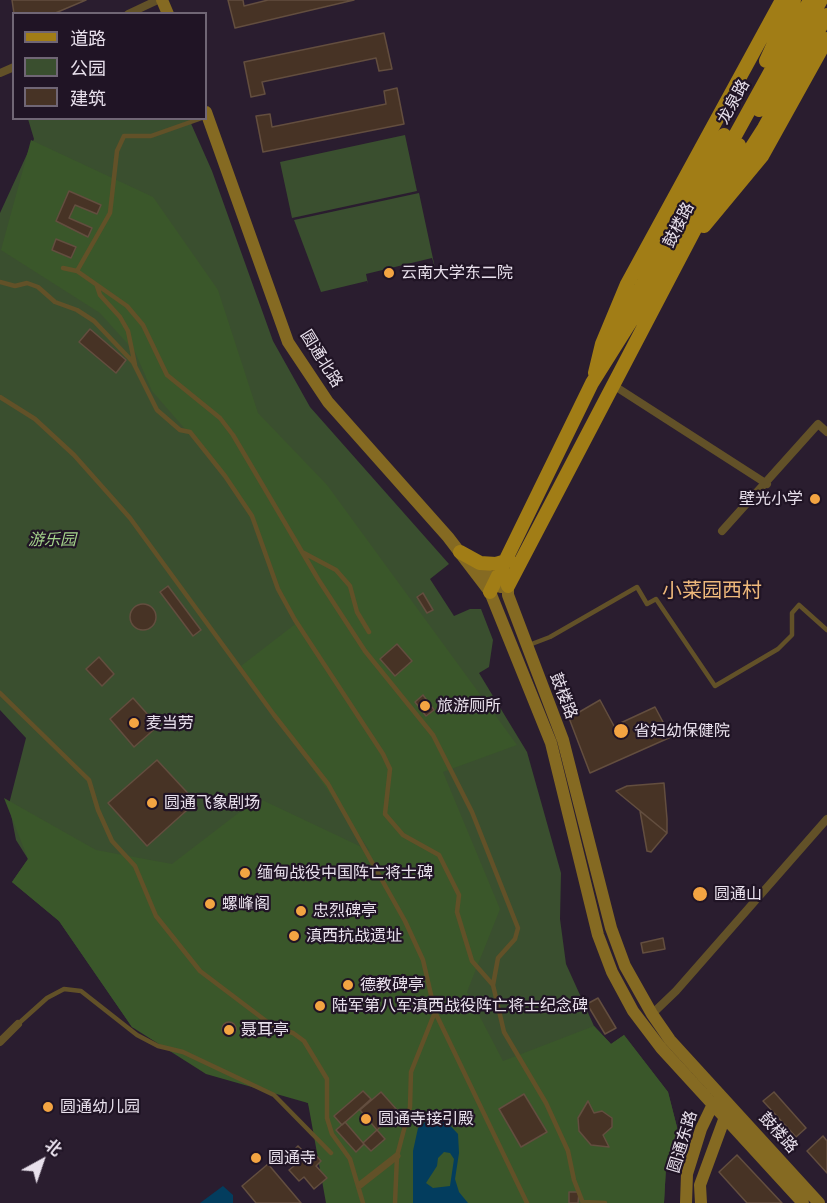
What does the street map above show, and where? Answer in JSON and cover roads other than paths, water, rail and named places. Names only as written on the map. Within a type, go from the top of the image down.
[{"type":"main road","points":[[592,383],[602,344],[627,284],[782,0]]},
{"type":"main road","points":[[592,383],[645,276],[773,47],[794,0]]},
{"type":"main road","name":"龙泉路","points":[[688,221],[810,0]]},
{"type":"main road","name":"龙泉路","points":[[725,181],[821,0]]},
{"type":"main road","points":[[687,246],[725,181],[764,128],[827,15]]},
{"type":"main road","points":[[687,246],[762,156],[827,39]]},
{"type":"main road","name":"圆通北路","points":[[206,120],[288,342],[328,402],[459,552],[493,585],[508,591]]},
{"type":"main road","name":"鼓楼路","points":[[688,221],[623,338],[592,383],[493,585],[551,743],[598,935],[612,972],[648,1032],[819,1203]]},
{"type":"main road","name":"鼓楼路","points":[[687,246],[525,549],[508,591],[562,740],[611,928],[625,966],[652,1014],[718,1102]]},
{"type":"main road","points":[[459,552],[480,563],[503,562],[525,549]]},
{"type":"main road","name":"圆通东路","points":[[701,1203],[700,1185],[725,1117],[718,1102]]},
{"type":"main road","name":"圆通东路","points":[[686,1203],[687,1174],[701,1129],[718,1102]]},
{"type":"main road","name":"鼓楼路","points":[[725,1117],[803,1203]]},
{"type":"street","points":[[133,12],[160,0]]},
{"type":"street","points":[[613,385],[767,484]]},
{"type":"street","points":[[722,531],[767,484],[818,424],[827,432]]},
{"type":"street","points":[[652,1014],[676,991],[827,819]]},
{"type":"street","points":[[0,1042],[18,1024]]},
{"type":"street","points":[[360,1185],[397,1156]]},
{"type":"lane","points":[[77,271],[110,213],[117,151],[124,136],[151,136],[194,120]]},
{"type":"lane","points":[[63,267],[77,271],[135,314],[167,375],[220,418],[233,435],[301,551],[365,651],[433,735],[472,812],[518,928],[515,939],[498,958],[493,985],[504,1032],[546,1103],[568,1151],[574,1180],[584,1203],[605,1203]]},
{"type":"lane","points":[[0,282],[15,286],[27,283],[38,287],[55,302],[77,310],[114,340],[135,368],[157,410],[180,430],[190,432],[252,516],[278,589],[295,620],[383,754],[390,769],[386,814],[403,835],[439,855],[459,895],[457,912],[472,961],[493,985]]},
{"type":"lane","points":[[97,285],[100,295],[120,317],[128,331],[135,368]]},
{"type":"lane","points":[[0,397],[35,419],[74,455],[130,518],[274,715],[328,784],[410,931],[423,960],[435,1012],[527,1203]]},
{"type":"lane","points":[[301,551],[336,570],[351,586],[357,612],[369,633]]},
{"type":"lane","points":[[527,646],[550,637],[637,588],[647,604],[657,599],[715,686],[778,650],[792,635],[792,613],[799,605],[827,630]]},
{"type":"lane","points":[[0,693],[89,780],[98,810],[112,841],[135,866],[156,916],[179,946],[200,970],[219,985],[274,1026],[293,1033],[303,1041],[327,1078],[327,1118],[332,1134],[350,1159],[360,1185],[363,1203]]},
{"type":"lane","points":[[18,1024],[47,998],[64,988],[81,991],[137,1035],[158,1046],[183,1052],[274,1095],[331,1153]]},
{"type":"lane","points":[[394,1203],[397,1156],[410,1107],[411,1072],[435,1012]]},
{"type":"water","points":[[430,1118],[444,1119],[458,1134],[459,1153],[455,1179],[459,1192],[468,1203],[413,1203],[413,1151],[418,1128]],"holes":[[[444,1152],[450,1153],[454,1159],[450,1186],[433,1188],[426,1183],[437,1166],[438,1158]]]},
{"type":"water","points":[[223,1186],[233,1195],[233,1203],[200,1203]]},
{"type":"place","name":"云南大学东二院","points":[[389,273]]},
{"type":"place","name":"壁光小学","points":[[815,499]]},
{"type":"place","name":"旅游厕所","points":[[425,706]]},
{"type":"place","name":"麦当劳","points":[[134,723]]},
{"type":"place","name":"省妇幼保健院","points":[[621,731]]},
{"type":"place","name":"圆通飞象剧场","points":[[152,803]]},
{"type":"place","name":"缅甸战役中国阵亡将士碑","points":[[245,873]]},
{"type":"place","name":"圆通山","points":[[700,894]]},
{"type":"place","name":"螺峰阁","points":[[210,904]]},
{"type":"place","name":"忠烈碑亭","points":[[301,911]]},
{"type":"place","name":"滇西抗战遗址","points":[[294,936]]},
{"type":"place","name":"德教碑亭","points":[[348,985]]},
{"type":"place","name":"陆军第八军滇西战役阵亡将士纪念碑","points":[[320,1006]]},
{"type":"place","name":"聂耳亭","points":[[229,1030]]},
{"type":"place","name":"圆通幼儿园","points":[[48,1107]]},
{"type":"place","name":"圆通寺接引殿","points":[[366,1119]]},
{"type":"place","name":"圆通寺","points":[[256,1158]]},
{"type":"district","name":"小菜园西村","points":[[712,591]]},
{"type":"park label","name":"游乐园","points":[[52,540]]}]
